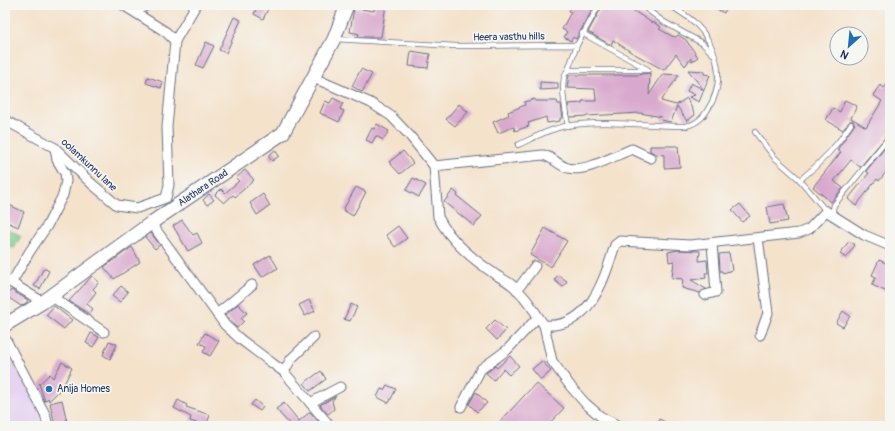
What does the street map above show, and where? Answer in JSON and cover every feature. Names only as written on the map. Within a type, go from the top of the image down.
[{"type":"street","points":[[123,5],[166,32],[175,41],[196,5]]},
{"type":"street","points":[[135,12],[147,5]]},
{"type":"street","name":"Alathara Road","points":[[5,325],[47,299],[151,223],[283,133],[334,39],[347,5]]},
{"type":"street","name":"oolamkunnu lane","points":[[5,120],[56,148],[92,184],[117,205],[137,208],[162,200],[167,194],[169,185],[167,127],[175,41]]},
{"type":"street","points":[[314,78],[372,103],[391,116],[410,136],[434,166],[438,217],[451,238],[467,254],[525,297],[544,325],[552,360],[571,387],[600,416],[619,426]]},
{"type":"street","points":[[56,148],[57,160],[65,172],[66,181],[63,195],[47,226],[8,280],[47,299],[104,332]]},
{"type":"street","points":[[434,166],[543,155],[567,168],[577,169],[613,158],[632,150],[651,158]]},
{"type":"street","points":[[544,325],[556,326],[566,323],[587,307],[599,291],[615,245],[620,241],[658,245],[712,244],[799,233],[809,229],[829,213],[864,235],[890,246]]},
{"type":"street","points":[[151,223],[217,314],[240,338],[284,372],[330,426]]},
{"type":"street","points":[[758,238],[768,313],[760,335]]},
{"type":"street","points":[[705,295],[716,292],[712,244]]},
{"type":"street","points":[[517,290],[535,266]]},
{"type":"street","points":[[217,314],[252,285]]},
{"type":"street","points":[[461,407],[481,369],[507,350],[538,317]]},
{"type":"street","points":[[284,372],[291,359],[314,337]]},
{"type":"street","points":[[5,339],[45,414],[48,426]]},
{"type":"street","points":[[310,402],[340,387]]},
{"type":"lane","points":[[568,126],[563,81],[564,74],[568,70],[582,33],[599,5]]},
{"type":"lane","points":[[641,5],[664,22],[702,43],[716,57]]},
{"type":"lane","points":[[518,145],[552,130],[568,126],[614,124],[686,126],[696,124],[705,115],[716,95],[719,76],[716,57],[703,32],[694,22],[670,5]]},
{"type":"lane","points":[[568,70],[648,70],[582,33]]},
{"type":"lane","name":"Heera vasthu hills","points":[[334,39],[456,46],[577,45]]},
{"type":"lane","points":[[800,180],[817,166],[833,149],[851,124]]},
{"type":"lane","points":[[755,132],[774,157],[800,180],[829,213],[890,136]]},
{"type":"shaded area","points":[[5,348],[39,409],[42,426],[5,426]]},
{"type":"green space","points":[[6,228],[21,236],[14,248],[5,245]]},
{"type":"building","points":[[258,5],[270,5],[263,19],[254,14]]},
{"type":"building","points":[[375,5],[386,5],[381,37],[358,37],[359,34],[350,32],[354,8],[374,11]]},
{"type":"building","points":[[572,5],[595,5],[576,39],[573,37],[571,41],[564,37],[567,32],[562,29],[571,12],[569,11]]},
{"type":"building","points":[[603,5],[625,5],[652,23],[653,22],[661,27],[659,29],[672,36],[676,37],[678,35],[686,40],[698,57],[691,62],[691,58],[685,66],[676,54],[664,70],[631,52],[613,40],[611,45],[588,32]]},
{"type":"building","points":[[710,5],[728,5],[724,13]]},
{"type":"building","points":[[234,17],[241,20],[226,53],[219,50]]},
{"type":"building","points":[[206,42],[214,46],[203,68],[196,65]]},
{"type":"building","points":[[411,51],[430,54],[428,68],[409,66]]},
{"type":"building","points":[[361,69],[372,74],[362,92],[352,86]]},
{"type":"building","points":[[688,70],[704,71],[704,74],[710,75],[704,90]]},
{"type":"building","points":[[650,73],[649,95],[663,74],[679,75],[661,101],[676,105],[687,98],[695,115],[687,121],[677,106],[671,122],[661,120],[662,117],[640,113],[570,117],[568,104],[582,103],[582,101],[596,101],[595,89],[567,88],[569,75],[640,75]]},
{"type":"building","points":[[148,77],[163,82],[161,88],[146,83]]},
{"type":"building","points":[[890,80],[890,132],[860,167],[851,160],[834,181],[843,188],[831,202],[813,187],[841,152],[837,150],[855,124],[853,121],[850,121],[843,130],[826,120],[833,108],[840,112],[845,100],[857,106],[851,118],[866,127],[882,101],[873,95],[880,85],[884,88]]},
{"type":"building","points":[[540,82],[558,83],[558,89],[540,90]]},
{"type":"building","points":[[691,83],[704,90],[699,102],[689,97],[695,95],[687,91]]},
{"type":"building","points":[[333,98],[343,103],[340,109],[344,111],[339,122],[320,113],[325,101],[330,103]]},
{"type":"building","points":[[535,99],[535,101],[557,101],[558,104],[561,104],[563,118],[560,118],[560,121],[547,123],[546,117],[528,123],[529,126],[515,131],[514,127],[498,133],[493,122],[509,115],[508,112],[525,105],[524,102]]},
{"type":"building","points":[[459,104],[468,112],[455,126],[446,119]]},
{"type":"building","points":[[377,124],[389,131],[383,140],[376,136],[372,143],[366,140],[372,128],[374,129]]},
{"type":"building","points":[[890,142],[890,167],[879,181],[877,179],[856,206],[848,199],[869,173],[866,171]]},
{"type":"building","points":[[650,146],[678,146],[680,167],[664,168],[664,155],[656,154],[650,151]]},
{"type":"building","points":[[275,150],[279,156],[272,161],[268,156]]},
{"type":"building","points":[[403,151],[413,163],[400,174],[389,162]]},
{"type":"building","points":[[245,170],[254,180],[235,197],[233,195],[224,203],[215,195],[221,189],[225,193],[239,181],[236,178]]},
{"type":"building","points":[[413,178],[426,185],[419,197],[406,190]]},
{"type":"building","points":[[356,187],[366,192],[353,216],[343,210]]},
{"type":"building","points":[[453,190],[458,194],[457,196],[482,216],[474,226],[444,202]]},
{"type":"building","points":[[209,194],[214,200],[207,205],[203,200]]},
{"type":"building","points":[[263,194],[270,206],[257,215],[250,203]]},
{"type":"building","points":[[5,203],[24,212],[18,227],[5,221]]},
{"type":"building","points":[[740,204],[750,216],[742,222],[732,210]]},
{"type":"building","points":[[784,204],[788,221],[770,224],[767,207]]},
{"type":"building","points":[[182,220],[193,235],[197,233],[202,243],[188,251],[173,226]]},
{"type":"building","points":[[398,226],[407,238],[395,247],[386,235]]},
{"type":"building","points":[[545,228],[567,241],[551,267],[530,255]]},
{"type":"building","points":[[151,233],[160,245],[155,249],[145,237]]},
{"type":"building","points":[[849,241],[855,245],[846,258],[840,254]]},
{"type":"building","points":[[132,247],[140,262],[114,279],[104,267]]},
{"type":"building","points":[[678,250],[700,251],[699,261],[707,260],[708,273],[705,273],[706,278],[691,280],[706,289],[700,293],[682,288],[683,279],[672,278],[674,261],[669,262],[668,252]]},
{"type":"building","points":[[729,253],[732,270],[723,273],[720,271],[719,254]]},
{"type":"building","points":[[270,255],[278,268],[262,277],[254,265]]},
{"type":"building","points":[[879,260],[890,265],[890,281],[885,291],[872,285],[876,277],[872,275]]},
{"type":"building","points":[[44,268],[49,271],[40,289],[34,286]]},
{"type":"building","points":[[558,275],[567,281],[563,287],[554,280]]},
{"type":"building","points":[[92,276],[99,282],[93,289],[96,292],[87,304],[93,309],[89,314],[69,301]]},
{"type":"building","points":[[121,286],[128,292],[120,302],[112,296]]},
{"type":"building","points":[[11,290],[28,300],[26,303],[21,306],[6,296]]},
{"type":"building","points":[[309,300],[315,311],[305,316],[299,305]]},
{"type":"building","points":[[238,304],[247,313],[241,318],[244,321],[237,328],[225,315]]},
{"type":"building","points":[[351,304],[357,307],[350,321],[344,319]]},
{"type":"building","points":[[54,306],[72,320],[64,329],[46,315]]},
{"type":"building","points":[[843,311],[850,316],[843,327],[836,323]]},
{"type":"building","points":[[495,320],[506,330],[497,340],[486,329]]},
{"type":"building","points":[[91,333],[99,337],[93,347],[86,343]]},
{"type":"building","points":[[205,333],[219,341],[210,356],[203,352],[206,346],[199,343]]},
{"type":"building","points":[[109,341],[117,344],[110,359],[103,355]]},
{"type":"building","points":[[510,356],[519,366],[509,375],[503,369],[494,380],[486,373],[495,366],[497,368]]},
{"type":"building","points":[[542,361],[551,371],[541,380],[532,369]]},
{"type":"building","points":[[62,362],[72,368],[62,388],[49,401],[48,398],[45,401],[39,384],[50,374],[53,378]]},
{"type":"building","points":[[321,371],[326,379],[310,391],[304,383]]},
{"type":"building","points":[[536,383],[564,408],[547,426],[496,426]]},
{"type":"building","points":[[387,385],[396,389],[389,403],[377,397],[381,389],[384,390]]},
{"type":"building","points":[[476,392],[487,403],[477,412],[469,404]]},
{"type":"building","points":[[336,396],[332,401],[334,409],[328,414],[320,405]]},
{"type":"building","points":[[62,400],[67,422],[55,425],[50,403]]},
{"type":"building","points":[[178,400],[187,405],[186,407],[210,415],[206,426],[190,421],[191,417],[174,408]]},
{"type":"building","points":[[255,400],[263,407],[260,411],[251,405]]},
{"type":"building","points":[[284,403],[299,421],[310,412],[322,426],[291,426],[276,409]]},
{"type":"building","points":[[659,419],[673,426],[656,426]]},
{"type":"place","name":"Anija Homes","points":[[49,389]]}]
